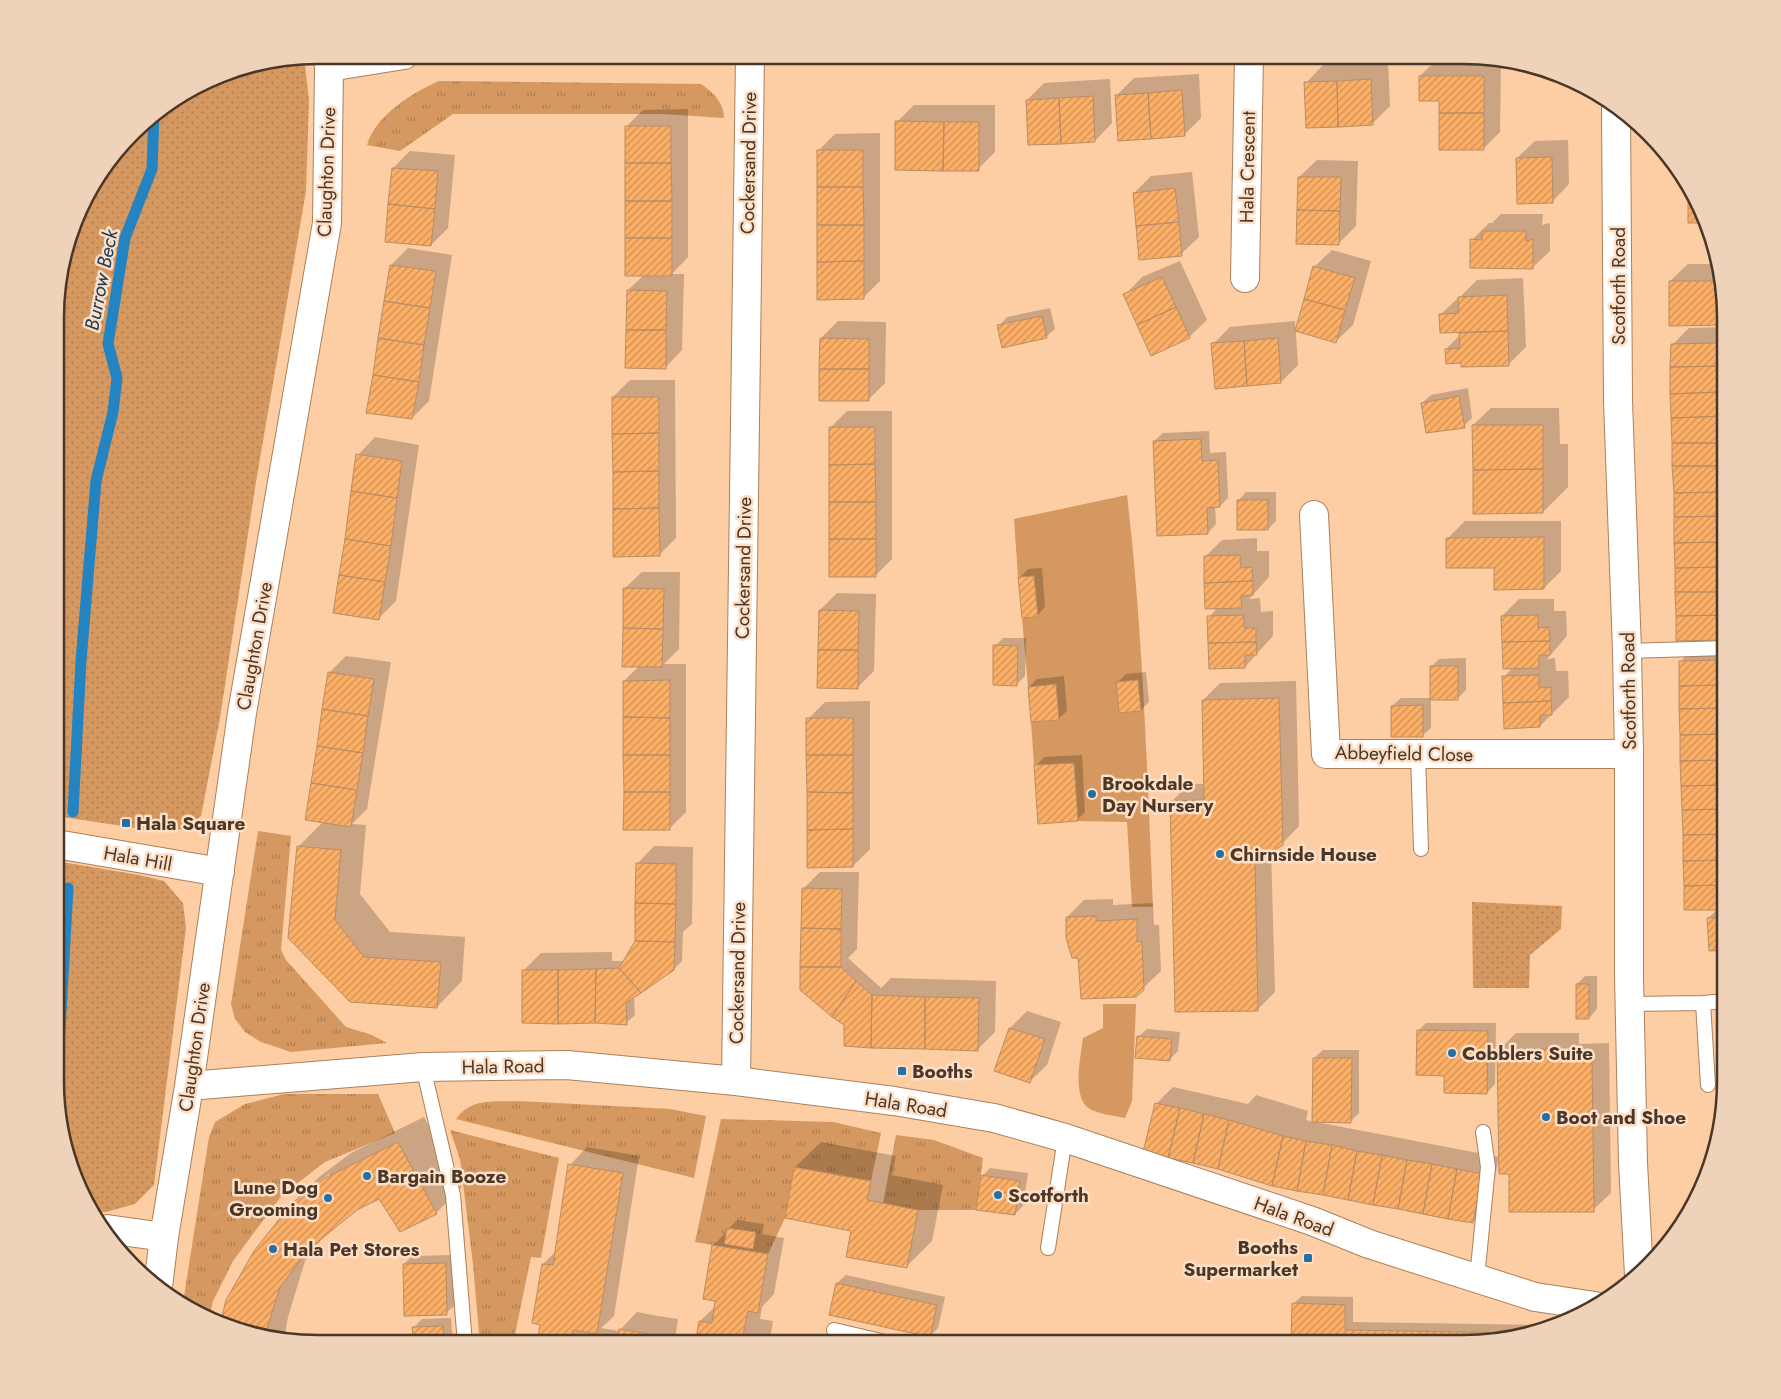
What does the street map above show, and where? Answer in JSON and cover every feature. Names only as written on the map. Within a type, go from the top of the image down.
[{"type":"street","name":"Claughton Drive","points":[[159,1280],[189,1086],[242,713],[327,223],[328,64]]},
{"type":"street","name":"Cockersand Drive","points":[[736,1081],[750,64]]},
{"type":"street","name":"Hala Crescent","points":[[1245,278],[1249,64]]},
{"type":"street","name":"Scotforth Road","points":[[1616,115],[1618,401],[1627,650],[1630,1004],[1633,1163],[1638,1265]]},
{"type":"street","name":"Abbeyfield Close","points":[[1314,515],[1326,754],[1629,754]]},
{"type":"street","name":"Hala Hill","points":[[64,845],[220,872]]},
{"type":"street","name":"Hala Road","points":[[189,1086],[423,1067],[567,1065],[736,1081],[912,1104],[994,1118],[1065,1138],[1312,1221],[1369,1244],[1535,1297],[1584,1304]]},
{"type":"street","points":[[112,1230],[164,1237]]},
{"type":"lane","points":[[1627,650],[1717,648]]},
{"type":"lane","points":[[1418,754],[1421,849]]},
{"type":"lane","points":[[1630,1004],[1717,1002]]},
{"type":"lane","points":[[1703,1003],[1708,1085]]},
{"type":"lane","points":[[423,1067],[452,1195],[464,1335]]},
{"type":"lane","points":[[1477,1278],[1488,1167],[1483,1132]]},
{"type":"lane","points":[[1048,1248],[1065,1138]]},
{"type":"lane","points":[[834,1330],[855,1335]]},
{"type":"green space","points":[[305,64],[309,100],[306,191],[255,488],[220,718],[201,816],[183,829],[162,832],[64,817],[64,301],[69,268],[77,236],[98,191],[116,163],[150,127],[191,98],[221,83],[252,72]]},
{"type":"green space","points":[[439,81],[701,84],[717,98],[722,107],[724,118],[664,114],[453,114],[400,151],[367,145],[378,124],[396,106]]},
{"type":"green space","points":[[124,154],[124,165],[115,165]]},
{"type":"green space","points":[[1127,495],[1141,649],[1153,907],[1132,907],[1127,822],[1078,821],[1074,763],[1034,765],[1031,722],[1059,720],[1056,684],[1028,687],[1022,618],[1038,616],[1034,576],[1018,577],[1014,519]]},
{"type":"green space","points":[[258,831],[291,836],[281,950],[286,960],[346,1027],[372,1035],[387,1043],[291,1052],[261,1042],[245,1032],[235,1019],[231,1004]]},
{"type":"green space","points":[[64,862],[164,881],[183,903],[186,928],[154,1185],[135,1204],[106,1212],[100,1212],[98,1208],[77,1163],[72,1147],[64,1098]]},
{"type":"green space","points":[[1472,902],[1562,906],[1561,929],[1530,955],[1529,988],[1473,988]]},
{"type":"green space","points":[[1103,1004],[1136,1004],[1132,1101],[1125,1118],[1102,1114],[1090,1109],[1084,1104],[1079,1086],[1079,1065],[1083,1038],[1103,1028]]},
{"type":"green space","points":[[284,1094],[378,1094],[395,1133],[325,1162],[282,1195],[233,1261],[213,1301],[211,1311],[184,1297],[209,1137],[215,1122],[245,1104]]},
{"type":"green space","points":[[493,1101],[670,1109],[706,1116],[694,1178],[456,1119],[462,1112],[476,1104]]},
{"type":"green space","points":[[721,1119],[833,1122],[881,1133],[871,1181],[794,1167],[785,1218],[768,1254],[695,1242]]},
{"type":"green space","points":[[450,1130],[559,1158],[541,1258],[531,1257],[515,1335],[479,1335],[473,1264],[460,1159]]},
{"type":"green space","points":[[896,1135],[934,1140],[983,1158],[976,1210],[918,1210],[883,1203]]},
{"type":"building","points":[[1419,76],[1484,76],[1484,113],[1439,113],[1439,101],[1419,101]]},
{"type":"building","points":[[1371,79],[1373,125],[1338,127],[1337,81]]},
{"type":"building","points":[[1337,81],[1338,127],[1306,128],[1304,82]]},
{"type":"building","points":[[1182,90],[1185,136],[1151,139],[1148,93]]},
{"type":"building","points":[[1148,93],[1151,139],[1118,141],[1115,95]]},
{"type":"building","points":[[1093,96],[1095,142],[1061,144],[1059,98]]},
{"type":"building","points":[[1059,98],[1061,144],[1028,145],[1026,100]]},
{"type":"building","points":[[1439,113],[1484,113],[1484,150],[1439,150]]},
{"type":"building","points":[[895,121],[944,122],[943,171],[895,170]]},
{"type":"building","points":[[944,122],[979,122],[979,171],[943,171]]},
{"type":"building","points":[[625,126],[671,126],[671,163],[625,163]]},
{"type":"building","points":[[817,150],[863,150],[863,187],[817,187]]},
{"type":"building","points":[[1552,157],[1553,203],[1517,204],[1516,158]]},
{"type":"building","points":[[625,163],[671,163],[672,201],[625,201]]},
{"type":"building","points":[[392,168],[438,171],[435,209],[388,204]]},
{"type":"building","points":[[1298,177],[1341,177],[1340,211],[1297,210]]},
{"type":"building","points":[[817,187],[863,187],[864,225],[817,225]]},
{"type":"building","points":[[1175,188],[1179,222],[1136,226],[1133,193]]},
{"type":"building","points":[[1688,200],[1699,223],[1688,223]]},
{"type":"building","points":[[625,201],[672,201],[672,238],[625,238]]},
{"type":"building","points":[[388,204],[435,209],[431,246],[385,242]]},
{"type":"building","points":[[1297,210],[1340,211],[1339,245],[1296,244]]},
{"type":"building","points":[[1179,222],[1182,256],[1139,260],[1136,226]]},
{"type":"building","points":[[817,225],[864,225],[864,261],[817,262]]},
{"type":"building","points":[[1482,231],[1526,231],[1526,241],[1533,239],[1533,269],[1470,268],[1470,239],[1482,240]]},
{"type":"building","points":[[625,238],[672,238],[672,276],[625,276]]},
{"type":"building","points":[[864,261],[864,299],[817,300],[817,262]]},
{"type":"building","points":[[390,265],[436,271],[430,308],[384,301]]},
{"type":"building","points":[[1313,266],[1355,278],[1345,310],[1304,299]]},
{"type":"building","points":[[1162,277],[1176,307],[1137,325],[1123,294]]},
{"type":"building","points":[[1669,281],[1714,281],[1717,325],[1669,326]]},
{"type":"building","points":[[627,290],[667,291],[666,330],[626,330]]},
{"type":"building","points":[[1507,295],[1508,331],[1440,333],[1439,314],[1459,313],[1458,297]]},
{"type":"building","points":[[1304,299],[1345,310],[1336,343],[1295,331]]},
{"type":"building","points":[[384,301],[430,308],[424,345],[378,338]]},
{"type":"building","points":[[1176,307],[1190,338],[1151,356],[1137,325]]},
{"type":"building","points":[[1042,316],[1047,338],[1002,348],[997,325]]},
{"type":"building","points":[[626,330],[666,330],[666,369],[625,368]]},
{"type":"building","points":[[1508,331],[1509,366],[1461,367],[1461,363],[1446,364],[1445,349],[1460,348],[1459,333]]},
{"type":"building","points":[[378,338],[424,345],[419,382],[373,375]]},
{"type":"building","points":[[820,338],[869,339],[869,369],[819,369]]},
{"type":"building","points":[[1278,338],[1281,383],[1247,386],[1244,341]]},
{"type":"building","points":[[1244,341],[1247,386],[1215,389],[1211,343]]},
{"type":"building","points":[[1717,343],[1717,366],[1670,367],[1671,344]]},
{"type":"building","points":[[1717,366],[1717,392],[1670,394],[1670,367]]},
{"type":"building","points":[[819,369],[869,369],[869,401],[819,401]]},
{"type":"building","points":[[373,375],[419,382],[412,419],[366,413]]},
{"type":"building","points":[[1717,392],[1717,416],[1671,418],[1670,394]]},
{"type":"building","points":[[1459,396],[1465,428],[1426,433],[1421,403]]},
{"type":"building","points":[[612,397],[659,397],[659,433],[612,434]]},
{"type":"building","points":[[1717,416],[1717,443],[1672,443],[1671,418]]},
{"type":"building","points":[[1472,425],[1543,425],[1543,469],[1473,470]]},
{"type":"building","points":[[829,427],[875,427],[875,464],[829,465]]},
{"type":"building","points":[[659,433],[659,471],[613,472],[612,434]]},
{"type":"building","points":[[1201,439],[1202,461],[1218,460],[1220,507],[1207,508],[1208,534],[1157,536],[1153,441]]},
{"type":"building","points":[[1672,443],[1717,443],[1717,466],[1672,466]]},
{"type":"building","points":[[356,454],[402,461],[397,498],[351,491]]},
{"type":"building","points":[[875,464],[876,502],[829,502],[829,465]]},
{"type":"building","points":[[1672,466],[1717,466],[1717,492],[1674,493]]},
{"type":"building","points":[[1543,469],[1543,513],[1473,514],[1473,470]]},
{"type":"building","points":[[659,471],[659,508],[613,509],[613,472]]},
{"type":"building","points":[[351,491],[397,498],[391,546],[345,539]]},
{"type":"building","points":[[1717,492],[1717,516],[1674,517],[1674,493]]},
{"type":"building","points":[[1237,500],[1268,500],[1268,530],[1237,530]]},
{"type":"building","points":[[829,502],[876,502],[876,539],[829,539]]},
{"type":"building","points":[[659,508],[660,556],[613,557],[613,509]]},
{"type":"building","points":[[1717,516],[1717,542],[1674,543],[1674,517]]},
{"type":"building","points":[[1544,537],[1544,589],[1494,590],[1494,568],[1446,568],[1446,538]]},
{"type":"building","points":[[345,539],[391,546],[385,582],[339,575]]},
{"type":"building","points":[[829,539],[876,539],[876,577],[829,577]]},
{"type":"building","points":[[1717,542],[1717,567],[1675,568],[1674,543]]},
{"type":"building","points":[[1240,555],[1241,568],[1252,567],[1253,581],[1204,583],[1204,556]]},
{"type":"building","points":[[1717,567],[1717,592],[1675,592],[1675,568]]},
{"type":"building","points":[[339,575],[385,582],[379,620],[333,613]]},
{"type":"building","points":[[1034,576],[1038,617],[1022,618],[1018,577]]},
{"type":"building","points":[[1253,581],[1253,595],[1241,596],[1242,608],[1205,609],[1204,583]]},
{"type":"building","points":[[623,588],[664,589],[663,629],[623,628]]},
{"type":"building","points":[[1675,592],[1717,592],[1717,615],[1676,616]]},
{"type":"building","points":[[819,610],[859,611],[858,650],[818,650]]},
{"type":"building","points":[[1244,615],[1244,628],[1256,628],[1256,642],[1208,643],[1207,616]]},
{"type":"building","points":[[1538,615],[1538,628],[1549,627],[1550,641],[1502,642],[1501,616]]},
{"type":"building","points":[[1717,615],[1717,640],[1676,641],[1676,616]]},
{"type":"building","points":[[623,628],[663,629],[662,667],[622,667]]},
{"type":"building","points":[[1550,641],[1550,655],[1539,655],[1539,668],[1503,669],[1502,642]]},
{"type":"building","points":[[1256,642],[1257,655],[1245,655],[1245,668],[1209,669],[1208,643]]},
{"type":"building","points":[[993,645],[1018,646],[1017,686],[993,685]]},
{"type":"building","points":[[818,650],[858,650],[858,689],[817,688]]},
{"type":"building","points":[[1717,660],[1717,685],[1679,686],[1679,661]]},
{"type":"building","points":[[1430,666],[1458,666],[1458,700],[1430,700]]},
{"type":"building","points":[[328,672],[374,679],[368,716],[322,709]]},
{"type":"building","points":[[1539,675],[1539,688],[1551,687],[1551,701],[1503,703],[1502,676]]},
{"type":"building","points":[[670,680],[670,718],[623,717],[623,681]]},
{"type":"building","points":[[1138,680],[1141,711],[1119,713],[1116,682]]},
{"type":"building","points":[[1056,684],[1059,720],[1031,722],[1028,687]]},
{"type":"building","points":[[1717,685],[1717,708],[1679,709],[1679,686]]},
{"type":"building","name":"Chirnside House","points":[[1279,698],[1283,845],[1255,862],[1258,1011],[1175,1012],[1170,801],[1204,800],[1202,700]]},
{"type":"building","points":[[1551,701],[1552,715],[1540,715],[1540,727],[1504,729],[1503,703]]},
{"type":"building","points":[[1423,705],[1423,737],[1391,737],[1391,706]]},
{"type":"building","points":[[1717,708],[1717,734],[1680,735],[1679,709]]},
{"type":"building","points":[[322,709],[368,716],[363,753],[317,746]]},
{"type":"building","points":[[623,717],[670,718],[670,755],[623,755]]},
{"type":"building","points":[[806,718],[853,718],[853,755],[806,755]]},
{"type":"building","points":[[1717,734],[1717,760],[1680,761],[1680,735]]},
{"type":"building","points":[[317,746],[363,753],[357,790],[311,783]]},
{"type":"building","points":[[623,755],[670,755],[670,792],[624,792]]},
{"type":"building","points":[[806,755],[853,755],[853,793],[807,792]]},
{"type":"building","points":[[1717,760],[1717,785],[1681,786],[1680,761]]},
{"type":"building","points":[[1074,763],[1078,821],[1038,824],[1034,765]]},
{"type":"building","points":[[311,783],[357,790],[351,827],[305,820]]},
{"type":"building","points":[[1717,785],[1717,809],[1682,810],[1681,786]]},
{"type":"building","points":[[624,792],[670,792],[670,830],[623,830]]},
{"type":"building","points":[[807,792],[853,793],[853,829],[807,830]]},
{"type":"building","points":[[1717,809],[1717,834],[1683,835],[1682,810]]},
{"type":"building","points":[[853,829],[853,867],[807,868],[807,830]]},
{"type":"building","points":[[1717,834],[1717,860],[1683,861],[1683,835]]},
{"type":"building","points":[[297,846],[341,850],[335,920],[364,957],[441,962],[437,1008],[350,1002],[288,938]]},
{"type":"building","points":[[1717,860],[1717,885],[1684,886],[1683,861]]},
{"type":"building","points":[[636,863],[676,864],[676,904],[635,903]]},
{"type":"building","points":[[1717,885],[1717,910],[1684,910],[1684,886]]},
{"type":"building","points":[[802,888],[842,889],[841,929],[801,928]]},
{"type":"building","points":[[635,903],[676,904],[675,942],[635,941]]},
{"type":"building","points":[[1096,916],[1096,921],[1137,919],[1137,942],[1142,941],[1144,990],[1136,997],[1081,999],[1078,958],[1072,958],[1066,938],[1066,917]]},
{"type":"building","points":[[1717,917],[1717,951],[1709,951],[1707,918]]},
{"type":"building","points":[[801,928],[841,929],[841,967],[800,967]]},
{"type":"building","points":[[635,941],[675,942],[674,970],[641,993],[619,968]]},
{"type":"building","points":[[800,967],[841,967],[856,981],[832,1017],[800,990]]},
{"type":"building","points":[[619,968],[641,993],[626,1003],[627,1025],[595,1023],[596,969]]},
{"type":"building","points":[[596,969],[595,1023],[558,1024],[558,970]]},
{"type":"building","points":[[522,970],[558,970],[558,1024],[522,1023]]},
{"type":"building","points":[[856,981],[872,995],[871,1048],[844,1046],[844,1025],[832,1017]]},
{"type":"building","points":[[1576,984],[1589,984],[1589,1019],[1576,1019]]},
{"type":"building","points":[[872,995],[925,997],[925,1049],[871,1048]]},
{"type":"building","points":[[925,997],[979,998],[978,1051],[925,1049]]},
{"type":"building","points":[[1009,1028],[1045,1039],[1030,1083],[994,1071]]},
{"type":"building","name":"Cobblers Suite","points":[[1417,1030],[1488,1031],[1487,1094],[1444,1093],[1444,1076],[1416,1075]]},
{"type":"building","points":[[1137,1036],[1172,1039],[1170,1061],[1135,1058]]},
{"type":"building","name":"Boot and Shoe","points":[[1562,1049],[1562,1061],[1592,1060],[1594,1212],[1509,1212],[1509,1174],[1499,1174],[1497,1050]]},
{"type":"building","points":[[1313,1058],[1352,1058],[1351,1123],[1312,1122]]},
{"type":"building","points":[[1155,1103],[1180,1108],[1168,1158],[1143,1152]]},
{"type":"building","points":[[1180,1108],[1204,1114],[1193,1163],[1168,1158]]},
{"type":"building","points":[[1204,1114],[1229,1120],[1218,1169],[1193,1163]]},
{"type":"building","points":[[1229,1120],[1283,1136],[1272,1186],[1218,1169]]},
{"type":"building","points":[[1283,1136],[1306,1141],[1297,1191],[1272,1186]]},
{"type":"building","points":[[1306,1141],[1332,1145],[1323,1195],[1297,1191]]},
{"type":"building","points":[[398,1142],[437,1214],[400,1232],[379,1199],[357,1210],[309,1249],[280,1287],[267,1330],[252,1327],[222,1316],[226,1300],[254,1251],[292,1203],[325,1178]]},
{"type":"building","points":[[1332,1145],[1357,1151],[1348,1200],[1323,1195]]},
{"type":"building","points":[[1357,1151],[1382,1155],[1373,1205],[1348,1200]]},
{"type":"building","points":[[1382,1155],[1407,1160],[1398,1209],[1373,1205]]},
{"type":"building","points":[[1407,1160],[1432,1164],[1423,1214],[1398,1209]]},
{"type":"building","points":[[568,1164],[623,1173],[597,1334],[573,1330],[572,1335],[538,1335],[540,1325],[532,1323],[542,1264],[553,1265]]},
{"type":"building","points":[[1432,1164],[1457,1169],[1448,1219],[1423,1214]]},
{"type":"building","points":[[794,1167],[871,1181],[867,1200],[918,1210],[907,1268],[846,1257],[851,1231],[785,1218]]},
{"type":"building","points":[[1457,1169],[1482,1174],[1473,1223],[1448,1219]]},
{"type":"building","name":"Scotforth","points":[[981,1175],[1020,1181],[1015,1215],[976,1210]]},
{"type":"building","points":[[727,1228],[756,1232],[753,1249],[724,1244]]},
{"type":"building","points":[[712,1245],[768,1254],[758,1313],[748,1311],[743,1335],[697,1335],[699,1321],[712,1323],[715,1301],[703,1299]]},
{"type":"building","points":[[446,1263],[447,1315],[404,1316],[403,1264]]},
{"type":"building","points":[[836,1283],[937,1305],[930,1335],[921,1335],[829,1315]]},
{"type":"building","points":[[1292,1303],[1345,1305],[1345,1330],[1498,1333],[1480,1335],[1291,1335]]},
{"type":"building","points":[[443,1326],[444,1335],[413,1335],[412,1327]]},
{"type":"building","points":[[619,1329],[655,1335],[618,1335]]},
{"type":"waterway","name":"Burrow Beck","points":[[73,812],[81,661],[96,481],[113,412],[117,378],[108,344],[125,238],[152,169],[154,124]]},
{"type":"waterway","name":"Burrow Beck","points":[[64,959],[68,888]]},
{"type":"place","name":"Brookdale Day Nursery","points":[[1092,794]]},
{"type":"place","name":"Hala Square","points":[[126,823]]},
{"type":"place","name":"Chirnside House","points":[[1220,854]]},
{"type":"place","name":"Cobblers Suite","points":[[1452,1053]]},
{"type":"place","name":"Booths","points":[[902,1071]]},
{"type":"place","name":"Boot and Shoe","points":[[1546,1117]]},
{"type":"place","name":"Bargain Booze","points":[[367,1176]]},
{"type":"place","name":"Scotforth","points":[[998,1195]]},
{"type":"place","name":"Lune Dog Grooming","points":[[328,1198]]},
{"type":"place","name":"Hala Pet Stores","points":[[273,1249]]},
{"type":"place","name":"Booths Supermarket","points":[[1308,1258]]}]
